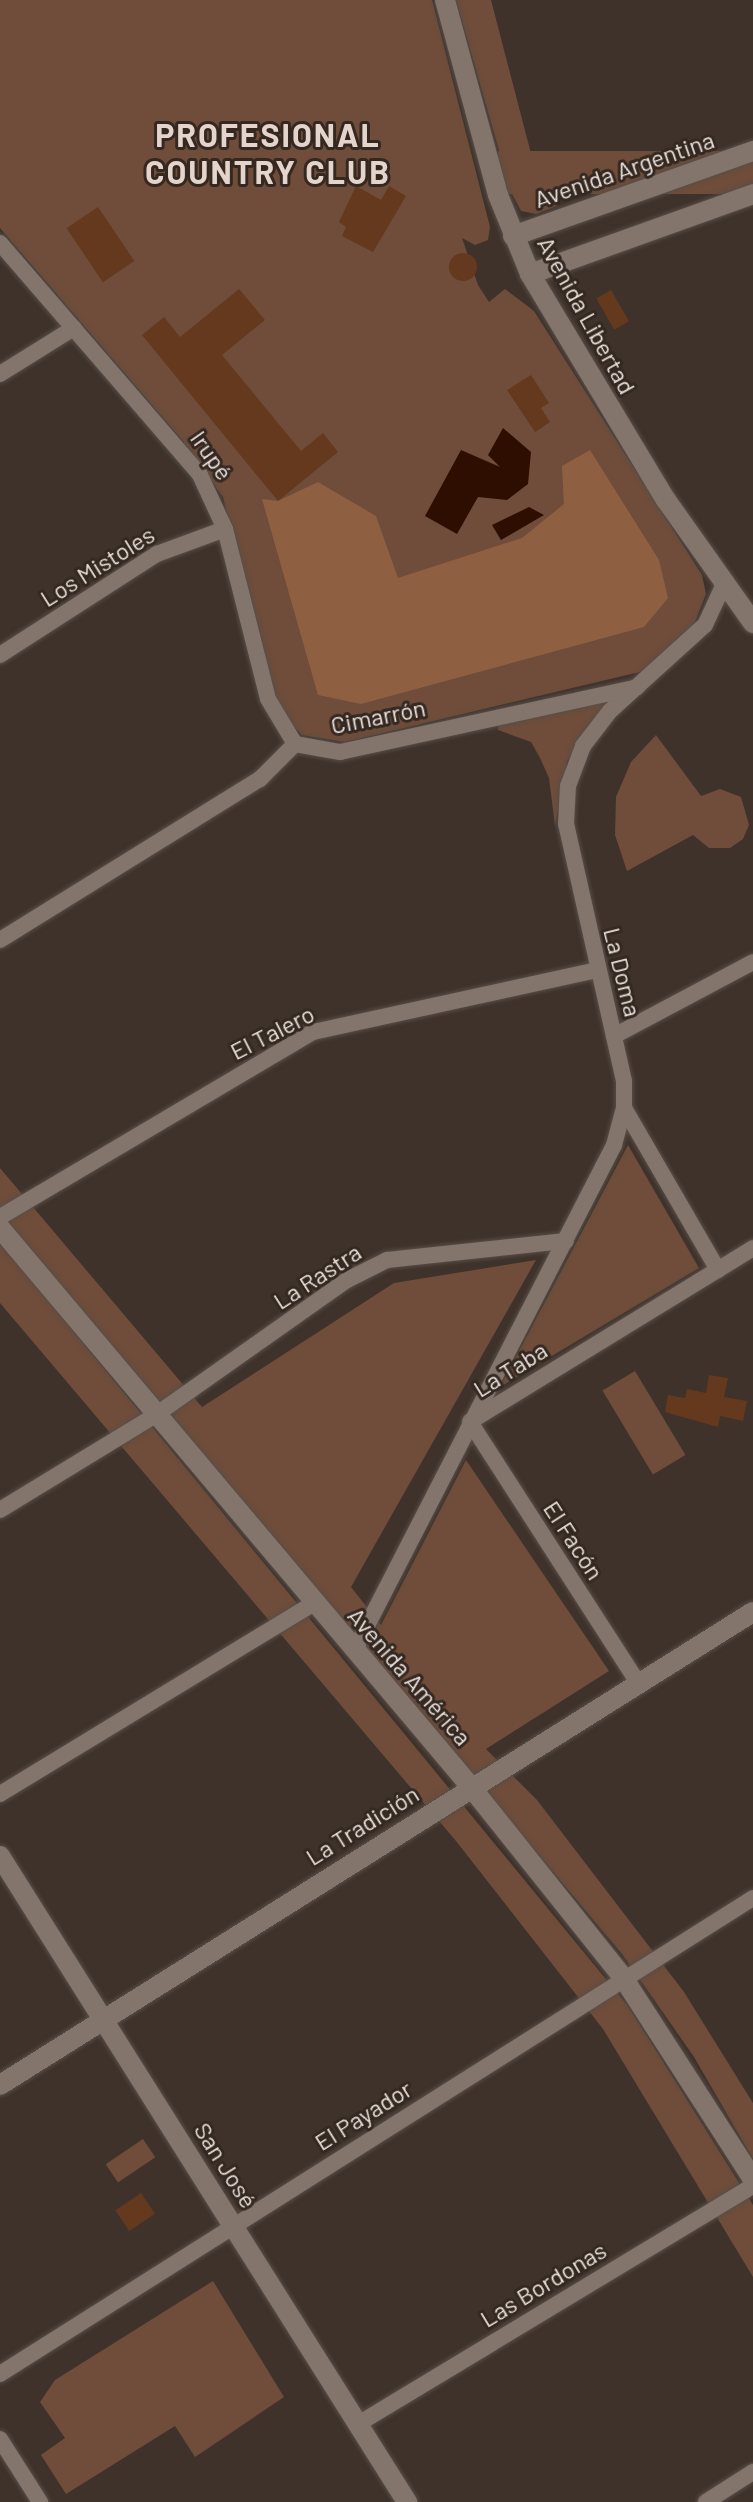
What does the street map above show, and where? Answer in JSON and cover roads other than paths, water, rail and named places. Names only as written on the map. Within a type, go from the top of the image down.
[{"type":"street","name":"Avenida Libertad","points":[[445,0],[513,236],[530,274],[625,436],[753,623]]},
{"type":"street","name":"Avenida Argentina","points":[[513,236],[753,151]]},
{"type":"street","points":[[530,274],[753,194]]},
{"type":"street","name":"Irupé","points":[[0,243],[186,455],[213,497],[225,529],[268,699],[295,744]]},
{"type":"street","points":[[0,374],[74,328]]},
{"type":"street","name":"Los Mistoles","points":[[0,655],[157,554],[225,529]]},
{"type":"street","points":[[638,687],[705,625],[724,584]]},
{"type":"street","name":"Cimarrón","points":[[295,744],[340,752],[638,687]]},
{"type":"street","name":"La Doma","points":[[638,687],[610,711],[583,746],[568,786],[566,824],[614,1036],[624,1108],[718,1270]]},
{"type":"street","points":[[0,940],[260,779],[295,744]]},
{"type":"street","points":[[614,1036],[753,962]]},
{"type":"street","name":"El Talero","points":[[0,1217],[313,1032],[597,970]]},
{"type":"street","points":[[470,1422],[614,1145],[624,1108]]},
{"type":"street","name":"Avenida América","points":[[0,1228],[471,1787],[624,1979],[753,2179]]},
{"type":"street","name":"La Rastra","points":[[0,1510],[157,1414],[347,1280],[387,1260],[566,1241]]},
{"type":"street","name":"La Taba","points":[[354,1651],[470,1422],[753,1248]]},
{"type":"street","name":"El Facón","points":[[470,1422],[638,1683]]},
{"type":"street","points":[[0,1794],[314,1603]]},
{"type":"street","name":"La Tradición","points":[[0,2085],[753,1612]]},
{"type":"street","name":"San José","points":[[0,1856],[407,2502]]},
{"type":"street","name":"El Payador","points":[[0,2374],[753,1898]]},
{"type":"street","name":"Las Bordonas","points":[[358,2424],[753,2186]]},
{"type":"street","points":[[0,2439],[40,2502]]},
{"type":"street","points":[[706,2502],[753,2472]]},
{"type":"district","name":"PROFESIONAL COUNTRY CLUB","points":[[268,154]]}]
